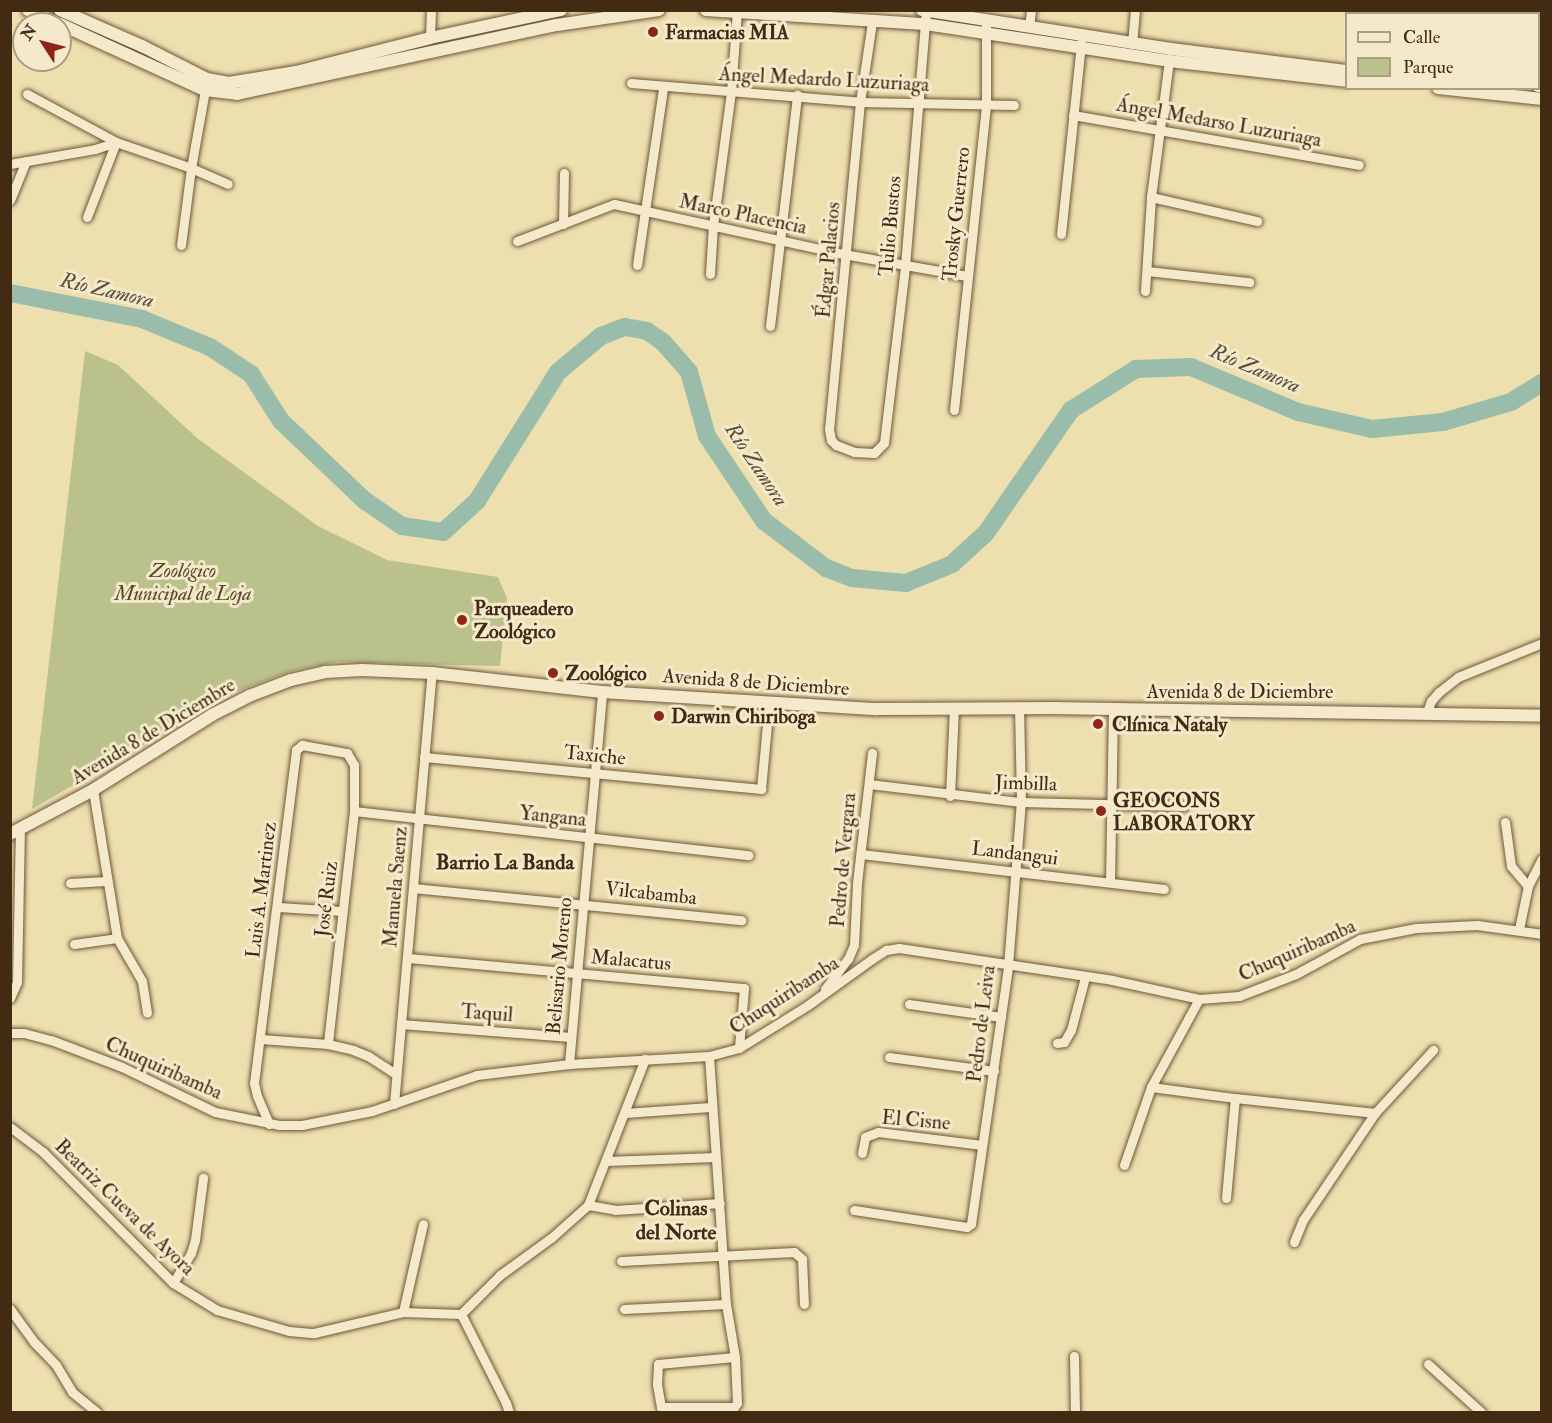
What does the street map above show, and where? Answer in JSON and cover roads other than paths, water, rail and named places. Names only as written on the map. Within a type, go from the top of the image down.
[{"type":"main road","points":[[60,10],[76,14],[142,46],[206,85],[296,72],[430,38],[555,11]]},
{"type":"main road","points":[[72,30],[135,60],[237,94],[554,25],[659,10]]},
{"type":"main road","points":[[706,10],[872,22],[925,15],[986,20],[1345,81]]},
{"type":"main road","points":[[925,15],[985,34],[1170,61],[1345,71]]},
{"type":"main road","points":[[135,60],[142,46]]},
{"type":"main road","points":[[1457,90],[1542,99]]},
{"type":"main road","name":"Avenida 8 de Diciembre","points":[[15,833],[93,790],[212,715],[249,696],[291,680],[325,672],[362,670],[432,673],[602,692],[876,710],[1019,708],[1427,712],[1542,716]]},
{"type":"street","points":[[430,38],[431,10]]},
{"type":"street","points":[[1029,27],[1031,10]]},
{"type":"street","points":[[1132,44],[1135,10]]},
{"type":"street","points":[[554,25],[555,11]]},
{"type":"street","points":[[710,274],[713,225],[730,92],[737,12]]},
{"type":"street","name":"Tulio Bustos","points":[[884,443],[905,266],[925,15]]},
{"type":"street","name":"Trosky Guerrero","points":[[954,410],[986,104],[986,20]]},
{"type":"street","name":"Édgar Palacios","points":[[872,22],[860,102],[829,429],[831,440],[844,448],[861,453],[874,453],[884,443]]},
{"type":"street","points":[[1061,234],[1081,35]]},
{"type":"street","points":[[1145,291],[1151,197],[1170,61]]},
{"type":"street","name":"Ángel Medardo Luzuriaga","points":[[631,83],[663,88],[797,95],[860,102],[1014,105]]},
{"type":"street","points":[[181,245],[191,168],[206,85]]},
{"type":"street","points":[[637,265],[663,88]]},
{"type":"street","points":[[27,94],[116,142],[191,168],[228,184]]},
{"type":"street","points":[[770,326],[797,95]]},
{"type":"street","name":"Ángel Medarso Luzuriaga","points":[[1073,115],[1159,128],[1359,165]]},
{"type":"street","points":[[10,164],[95,149],[116,142]]},
{"type":"street","points":[[87,217],[116,142]]},
{"type":"street","points":[[10,200],[26,161]]},
{"type":"street","points":[[563,224],[564,173]]},
{"type":"street","points":[[1151,197],[1257,221]]},
{"type":"street","name":"Marco Placencia","points":[[517,241],[614,204],[781,241],[967,276]]},
{"type":"street","points":[[1147,271],[1249,282]]},
{"type":"street","points":[[1427,712],[1431,701],[1458,677],[1542,643]]},
{"type":"street","name":"Manuela Saenz","points":[[394,1104],[432,673]]},
{"type":"street","name":"Belisario Moreno","points":[[569,1064],[602,692]]},
{"type":"street","name":"Taxiche","points":[[424,757],[761,789],[769,703]]},
{"type":"street","name":"Pedro de Leiva","points":[[854,1210],[967,1227],[971,1224],[1008,966],[1021,802],[1019,708]]},
{"type":"street","points":[[950,796],[954,709]]},
{"type":"street","points":[[1110,882],[1113,710]]},
{"type":"street","name":"Luis A. Martinez","points":[[269,1124],[254,1083],[296,750],[299,746],[347,753],[352,759]]},
{"type":"street","name":"Pedro de Vergara","points":[[820,996],[848,959],[854,945],[872,753]]},
{"type":"street","name":"José Ruiz","points":[[328,1044],[354,811],[352,759]]},
{"type":"street","name":"Jimbilla","points":[[869,784],[950,796],[1021,802],[1113,802],[1184,806]]},
{"type":"street","points":[[93,790],[117,938],[142,981],[147,1013]]},
{"type":"street","name":"Yangana","points":[[354,811],[748,855]]},
{"type":"street","points":[[1505,822],[1511,866],[1528,886]]},
{"type":"street","points":[[10,998],[17,982],[15,833]]},
{"type":"street","name":"Landangui","points":[[861,854],[1164,889]]},
{"type":"street","points":[[1519,929],[1528,886],[1542,859]]},
{"type":"street","points":[[70,884],[106,880]]},
{"type":"street","name":"Vilcabamba","points":[[413,888],[741,920]]},
{"type":"street","points":[[278,907],[342,911]]},
{"type":"street","name":"Chuquiribamba","points":[[10,1033],[24,1033],[51,1040],[122,1067],[215,1112],[269,1124],[302,1125],[329,1122],[394,1104],[477,1075],[569,1064],[709,1056],[739,1048],[886,950],[899,948],[1085,977],[1199,999],[1239,996],[1296,974],[1360,939],[1416,928],[1477,926],[1519,929],[1542,934]]},
{"type":"street","points":[[74,944],[117,938]]},
{"type":"street","name":"Malacatus","points":[[407,958],[744,988],[739,1048]]},
{"type":"street","points":[[1057,1043],[1064,1042],[1071,1030],[1085,977]]},
{"type":"street","points":[[1124,1165],[1151,1087],[1199,999]]},
{"type":"street","points":[[909,1004],[1001,1017]]},
{"type":"street","name":"Taquil","points":[[401,1024],[571,1037]]},
{"type":"street","points":[[261,1039],[328,1044],[368,1056],[396,1074]]},
{"type":"street","points":[[1294,1242],[1303,1220],[1375,1113],[1433,1050]]},
{"type":"street","points":[[709,1056],[710,1107],[720,1203],[726,1304],[735,1357],[737,1403],[734,1407],[663,1408],[659,1403],[658,1364],[735,1357]]},
{"type":"street","points":[[889,1057],[994,1071]]},
{"type":"street","points":[[509,1413],[461,1314],[500,1275],[551,1238],[588,1206],[645,1059]]},
{"type":"street","points":[[1151,1087],[1375,1113]]},
{"type":"street","points":[[1226,1198],[1235,1098]]},
{"type":"street","points":[[625,1113],[710,1107]]},
{"type":"street","name":"Beatriz Cueva de Ayora","points":[[10,1126],[43,1152],[173,1283],[217,1310],[289,1331],[325,1331],[403,1312],[461,1314]]},
{"type":"street","name":"El Cisne","points":[[862,1153],[865,1137],[878,1132],[982,1145]]},
{"type":"street","points":[[606,1161],[715,1157]]},
{"type":"street","points":[[173,1283],[191,1253],[203,1178]]},
{"type":"street","points":[[588,1206],[615,1210],[720,1203]]},
{"type":"street","points":[[403,1312],[423,1224]]},
{"type":"street","points":[[621,1261],[724,1254],[798,1254],[802,1258],[804,1304]]},
{"type":"street","points":[[624,1309],[726,1304]]},
{"type":"street","points":[[10,1309],[34,1342],[56,1365],[72,1392],[97,1413]]},
{"type":"street","points":[[1074,1356],[1075,1413]]},
{"type":"street","points":[[1428,1364],[1481,1413]]},
{"type":"waterway","name":"Río Zamora","points":[[10,293],[142,319],[210,347],[251,374],[281,421],[364,500],[402,526],[443,532],[477,501],[558,372],[601,336],[625,327],[647,331],[663,342],[689,372],[707,436],[764,521],[826,568],[852,578],[906,583],[952,564],[986,533],[1071,410],[1136,369],[1191,367],[1298,412],[1372,429],[1443,422],[1511,402],[1542,383]]},
{"type":"place","name":"Farmacias MIA","points":[[653,32]]},
{"type":"place","name":"Parqueadero Zoológico","points":[[462,620]]},
{"type":"place","name":"Zoológico","points":[[553,673]]},
{"type":"place","name":"Darwin Chiriboga","points":[[659,716]]},
{"type":"place","name":"Clínica Nataly","points":[[1098,724]]},
{"type":"place","name":"GEOCONS LABORATORY","points":[[1101,811]]},
{"type":"district","name":"Barrio La Banda","points":[[505,863]]},
{"type":"district","name":"Colinas del Norte","points":[[676,1221]]},
{"type":"park label","name":"Zoológico Municipal de Loja","points":[[183,582]]}]
